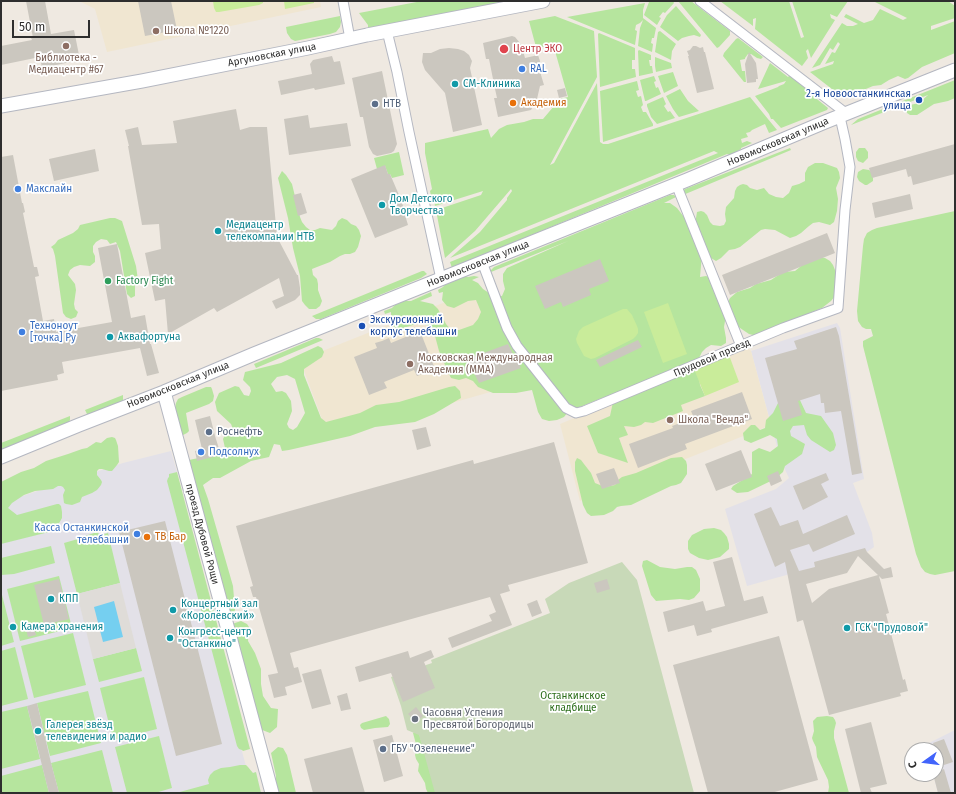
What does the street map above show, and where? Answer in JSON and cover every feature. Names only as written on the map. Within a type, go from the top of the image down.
[{"type":"main road","name":"Аргуновская улица","points":[[1,106],[142,81],[542,1]]},
{"type":"main road","name":"Новомосковская улица","points":[[1,457],[955,70]]},
{"type":"main road","name":"проезд Дубовой Рощи","points":[[164,392],[272,793]]},
{"type":"street","points":[[343,1],[350,39]]},
{"type":"street","points":[[700,1],[843,115]]},
{"type":"street","points":[[388,31],[440,279]]},
{"type":"street","name":"Прудовой проезд","points":[[482,262],[511,337],[566,408],[576,413],[783,328],[838,308],[845,210],[850,167],[845,139],[843,115]]},
{"type":"street","points":[[676,184],[741,346]]},
{"type":"shaded area","name":"Школа №1220","points":[[79,1],[320,1],[321,7],[107,52],[95,9]]},
{"type":"shaded area","name":"Московская Международная Академия (ММА)","points":[[478,289],[529,381],[329,438],[300,360]]},
{"type":"shaded area","points":[[837,323],[840,328],[864,479],[853,483],[872,533],[874,547],[867,552],[865,549],[815,567],[747,586],[725,509],[776,489],[789,478],[781,461],[751,351]]},
{"type":"shaded area","name":"Школа \"Венда\"","points":[[746,347],[751,351],[771,425],[580,501],[560,424]]},
{"type":"shaded area","points":[[171,451],[177,472],[169,475],[248,774],[256,772],[261,793],[1,793],[1,503],[123,463]]},
{"type":"shaded area","points":[[120,583],[136,648],[93,659],[77,594]]},
{"type":"shaded area","points":[[955,730],[955,793],[938,793],[935,782],[944,782],[944,742],[931,742]]},
{"type":"green space","points":[[213,1],[263,1],[263,3],[259,5],[216,12]]},
{"type":"green space","points":[[284,1],[314,1],[314,3],[285,9]]},
{"type":"green space","points":[[422,1],[508,1],[368,28],[368,25],[359,13]]},
{"type":"green space","points":[[673,1],[674,3],[659,17],[661,18],[657,25],[644,15],[649,2]]},
{"type":"green space","points":[[678,1],[691,1],[730,31],[730,35],[717,48]]},
{"type":"green space","points":[[720,1],[789,1],[801,38],[804,37],[792,1],[848,1],[837,17],[830,14],[831,18],[835,20],[811,58],[808,49],[806,51],[808,58],[802,66],[755,29],[756,18],[753,19],[753,26]]},
{"type":"green space","points":[[873,1],[948,1],[955,6],[955,18],[931,26],[931,30],[955,21],[955,53],[922,67],[908,78],[905,79],[898,76],[881,85],[873,86],[849,96],[844,96],[837,93],[810,72],[833,64],[834,61],[825,64],[832,52],[835,53],[840,44],[838,42],[833,50],[830,48],[820,65],[812,68],[842,23],[847,26],[858,24],[844,17],[846,14],[864,23],[873,20],[880,9],[903,20],[907,18]]},
{"type":"green space","points":[[645,3],[643,18],[656,28],[654,38],[652,38],[651,43],[653,44],[652,52],[638,46],[640,28],[643,20],[636,25],[635,30],[637,31],[635,45],[567,17]]},
{"type":"green space","points":[[676,6],[701,35],[700,37],[694,35],[682,38],[678,41],[660,27],[667,15]]},
{"type":"green space","points":[[340,16],[340,27],[336,32],[330,34],[295,41],[291,39],[287,33],[286,27]]},
{"type":"green space","points":[[555,16],[594,31],[597,77],[550,165],[554,163],[597,83],[600,142],[603,144],[608,144],[750,97],[777,130],[769,133],[765,124],[746,133],[748,137],[741,139],[742,143],[747,141],[752,143],[731,155],[727,154],[452,268],[450,262],[718,153],[714,151],[450,258],[480,232],[507,200],[512,191],[511,189],[475,231],[445,258],[436,210],[481,195],[483,191],[435,206],[434,199],[431,196],[430,191],[432,189],[425,153],[425,143],[488,129],[491,138],[499,129],[507,125],[533,119],[543,119],[560,99],[568,97],[553,44],[538,48],[536,47],[529,21]]},
{"type":"green space","points":[[660,31],[676,44],[672,51],[671,60],[655,52],[658,32]]},
{"type":"green space","points":[[599,33],[635,48],[635,60],[632,60],[632,69],[635,69],[636,77],[600,87]]},
{"type":"green space","points":[[738,38],[763,57],[761,59],[748,54],[745,59],[740,60],[742,71],[745,71],[746,82],[744,82],[723,56]]},
{"type":"green space","points":[[639,50],[651,55],[651,60],[649,60],[653,73],[639,76]]},
{"type":"green space","points":[[655,57],[671,63],[672,68],[656,72]]},
{"type":"green space","points":[[770,63],[788,77],[790,75],[809,89],[807,91],[828,108],[827,110],[781,128],[773,119],[771,119],[769,114],[755,96],[778,87],[786,81],[758,89]]},
{"type":"green space","points":[[673,72],[678,86],[664,93],[658,76]]},
{"type":"green space","points":[[654,76],[656,88],[658,87],[661,94],[645,101],[640,80]]},
{"type":"green space","points":[[955,80],[955,98],[934,104],[917,115],[910,115],[907,113],[907,107],[919,103],[928,95],[851,125],[858,119]]},
{"type":"green space","points":[[637,81],[639,90],[636,91],[638,97],[641,96],[643,105],[641,107],[643,112],[646,112],[653,126],[603,142],[600,91]]},
{"type":"green space","points":[[680,89],[688,101],[699,111],[679,117],[678,116],[666,96]]},
{"type":"green space","points":[[663,97],[666,104],[664,106],[675,118],[657,124],[651,117],[647,104]]},
{"type":"green space","points":[[790,148],[791,150],[683,195],[682,191],[685,189]]},
{"type":"green space","points":[[859,148],[865,148],[868,152],[868,158],[863,163],[858,161],[856,157],[856,152]]},
{"type":"green space","points":[[399,152],[404,175],[392,178],[390,174],[388,174],[385,166],[377,169],[374,158]]},
{"type":"green space","points":[[815,163],[823,163],[837,168],[839,172],[840,178],[836,188],[838,199],[837,211],[834,222],[830,225],[819,222],[813,223],[801,233],[790,238],[775,230],[761,230],[740,247],[729,250],[716,261],[711,258],[694,222],[697,212],[704,212],[713,225],[724,225],[726,221],[726,207],[734,198],[737,187],[743,184],[757,190],[764,188],[769,194],[783,198],[789,193],[792,186],[805,181],[805,173],[808,167]]},
{"type":"green space","points":[[863,169],[869,170],[873,173],[873,181],[867,185],[859,181],[857,177],[858,172]]},
{"type":"green space","points":[[282,171],[292,184],[300,217],[306,227],[310,230],[320,228],[332,230],[342,218],[356,226],[361,236],[355,252],[345,254],[312,269],[313,275],[317,279],[318,290],[322,301],[320,306],[316,309],[309,309],[302,301],[300,276],[278,178]]},
{"type":"green space","points":[[670,195],[674,195],[676,197],[664,203],[670,203],[677,208],[691,226],[702,254],[700,277],[706,276],[711,278],[725,315],[724,327],[726,343],[721,346],[711,345],[706,348],[702,352],[697,362],[700,385],[705,396],[681,405],[683,411],[653,423],[645,422],[634,427],[624,426],[628,435],[619,438],[628,463],[598,453],[587,426],[610,416],[613,402],[609,396],[580,407],[572,407],[564,417],[557,420],[549,421],[542,419],[538,412],[532,390],[516,393],[493,393],[478,387],[473,381],[466,378],[459,380],[451,378],[439,351],[435,336],[427,325],[419,323],[397,330],[392,324],[391,312],[385,314],[384,311],[392,308],[402,301],[411,301],[431,292],[432,296],[420,301],[433,304],[438,309],[451,330],[459,330],[473,325],[481,312],[476,300],[468,301],[454,308],[447,306],[442,300],[443,292],[439,293],[438,290],[459,274],[468,277],[479,277],[472,280],[495,297],[502,296],[505,289],[503,274],[507,268],[568,241],[491,272],[494,267]]},
{"type":"green space","points":[[955,211],[955,571],[935,575],[925,572],[921,567],[916,554],[863,346],[863,341],[873,336],[871,329],[862,327],[858,321],[857,311],[863,246],[867,233],[877,228]]},
{"type":"green space","points":[[115,218],[122,221],[136,266],[138,280],[135,285],[135,296],[131,298],[127,294],[120,251],[116,242],[110,244],[107,240],[101,239],[93,246],[95,262],[90,266],[80,265],[70,270],[68,275],[75,284],[76,290],[74,304],[75,309],[78,312],[76,317],[71,319],[66,317],[63,313],[55,256],[51,247],[58,240],[73,233],[80,225]]},
{"type":"green space","points":[[812,257],[825,258],[833,265],[837,275],[836,295],[831,301],[822,308],[757,335],[749,334],[737,326],[728,302],[730,298],[737,292],[750,288],[756,284],[771,280],[784,272],[795,271]]},
{"type":"green space","points":[[422,271],[427,274],[421,278],[321,319],[316,319],[312,316]]},
{"type":"green space","points":[[668,303],[687,354],[663,363],[644,312]]},
{"type":"green space","points":[[623,309],[627,309],[632,315],[638,329],[636,336],[633,339],[595,358],[591,359],[584,356],[576,339],[579,331],[583,327]]},
{"type":"green space","points":[[316,338],[323,340],[256,368],[254,364]]},
{"type":"green space","points":[[318,346],[322,348],[324,352],[322,357],[304,369],[304,375],[321,418],[326,422],[360,413],[376,405],[399,402],[449,387],[455,386],[460,391],[461,398],[434,414],[415,422],[375,427],[350,436],[289,450],[282,451],[280,445],[274,444],[269,457],[251,461],[220,478],[213,478],[203,485],[233,586],[235,610],[233,614],[228,614],[184,461],[223,453],[225,448],[223,439],[227,431],[233,429],[231,424],[217,411],[215,402],[219,393],[235,386],[239,387],[244,395],[249,396],[251,391],[250,387],[243,380],[245,372],[281,363]],"holes":[[[287,375],[295,379],[305,413],[297,427],[293,430],[289,428],[287,424],[292,411],[291,401],[286,393],[282,391],[276,392],[271,384],[277,377]]]},
{"type":"green space","points":[[729,355],[739,382],[705,396],[694,369]]},
{"type":"green space","points":[[206,387],[211,387],[212,389],[214,396],[213,401],[186,413],[189,431],[183,435],[181,433],[175,408],[176,403],[178,399]]},
{"type":"green space","points":[[123,395],[123,401],[121,403],[90,415],[87,414],[85,410]]},
{"type":"green space","points":[[799,398],[806,413],[821,416],[833,433],[836,445],[834,450],[830,452],[811,440],[807,435],[804,425],[793,426],[790,431],[791,436],[805,444],[802,454],[785,466],[783,472],[775,479],[748,492],[737,493],[731,489],[733,486],[752,474],[752,452],[759,448],[770,452],[778,446],[777,439],[770,435],[751,443],[744,440],[743,433],[751,425],[755,425],[760,430],[765,428],[766,420],[773,413],[780,399]]},
{"type":"green space","points":[[70,416],[68,424],[1,451],[1,443]]},
{"type":"green space","points":[[107,438],[115,438],[118,446],[119,462],[112,471],[99,469],[97,471],[97,475],[102,482],[97,490],[82,497],[80,502],[72,505],[64,503],[63,495],[65,490],[61,486],[53,489],[35,491],[24,495],[12,503],[8,508],[17,515],[59,504],[61,506],[62,518],[54,530],[1,544],[1,482],[21,472],[34,468],[46,461],[87,448],[96,442],[101,443]]},
{"type":"green space","points":[[682,457],[686,461],[687,474],[681,483],[671,486],[631,505],[617,507],[613,511],[604,515],[591,516],[587,513],[583,505],[575,471],[575,462],[577,458],[581,460],[591,473],[595,483],[605,487],[615,485],[622,477],[636,473],[671,458]]},
{"type":"green space","points":[[177,472],[250,749],[243,751],[237,746],[167,481],[169,474]]},
{"type":"green space","points":[[714,528],[721,530],[727,537],[729,549],[720,557],[708,560],[699,558],[690,553],[688,549],[688,541],[692,535],[704,529]]},
{"type":"green space","points":[[97,532],[100,535],[108,533],[120,583],[77,594],[64,543]]},
{"type":"green space","points":[[51,546],[55,563],[14,574],[1,575],[1,558]]},
{"type":"green space","points":[[647,560],[660,567],[675,569],[692,567],[696,570],[700,579],[700,591],[694,598],[689,600],[680,599],[656,601],[651,595],[642,566],[643,561]]},
{"type":"green space","name":"Останкинское кладбище","points":[[622,562],[637,580],[694,793],[435,793],[419,735],[407,730],[391,677],[432,663],[431,660],[550,613],[545,599],[569,583]]},
{"type":"green space","points":[[59,576],[72,628],[20,641],[7,589]]},
{"type":"green space","points":[[1,591],[14,642],[1,646]]},
{"type":"green space","points":[[241,621],[249,627],[248,641],[255,653],[261,669],[263,696],[271,708],[278,709],[277,727],[270,733],[257,728],[241,669],[240,645],[236,641],[232,624]]},
{"type":"green space","points":[[73,633],[86,685],[34,698],[21,646]]},
{"type":"green space","points":[[15,647],[28,699],[1,706],[1,651]]},
{"type":"green space","points":[[136,648],[142,671],[99,682],[93,659]]},
{"type":"green space","points":[[144,677],[157,729],[113,740],[100,688]]},
{"type":"green space","points":[[88,691],[101,743],[50,756],[37,703]]},
{"type":"green space","points":[[27,706],[40,759],[1,769],[1,712]]},
{"type":"green space","points":[[386,716],[389,719],[390,724],[388,727],[364,730],[361,728],[360,725],[362,723]]},
{"type":"green space","points":[[817,717],[833,717],[836,723],[834,738],[849,793],[828,793],[828,780],[817,757],[816,747],[812,738],[814,731],[813,721]]},
{"type":"green space","points":[[418,730],[437,793],[428,793],[425,783],[418,771],[419,764],[415,755],[417,748],[413,733]]},
{"type":"green space","points":[[159,736],[172,788],[155,793],[127,793],[115,747]]},
{"type":"green space","points":[[278,747],[283,748],[287,755],[296,793],[273,793],[276,776],[271,753]]},
{"type":"green space","points":[[102,750],[113,793],[59,793],[51,763]]},
{"type":"green space","points":[[42,765],[49,793],[1,793],[1,776]]},
{"type":"green space","points":[[246,765],[253,773],[256,772],[261,793],[176,793],[209,784],[208,780],[214,771],[221,768]]},
{"type":"water","points":[[114,601],[123,637],[103,642],[94,607]]},
{"type":"building","points":[[26,1],[45,1],[51,34],[74,30],[80,60],[42,68],[40,57],[1,65],[1,46],[32,40],[31,38],[33,38]]},
{"type":"building","points":[[138,1],[171,1],[177,30],[145,36]]},
{"type":"building","points":[[512,36],[515,37],[520,43],[525,58],[538,55],[544,85],[540,86],[537,99],[531,110],[498,117],[494,98],[497,98],[489,59],[486,59],[483,43]]},
{"type":"building","points":[[693,46],[700,48],[703,47],[714,89],[697,93],[687,51]]},
{"type":"building","name":"СМ-Клиника","points":[[449,48],[464,51],[469,55],[472,61],[470,68],[482,125],[453,132],[445,93],[425,70],[422,62],[423,53],[431,53],[440,49]]},
{"type":"building","points":[[749,52],[756,63],[758,79],[756,79],[756,82],[747,83],[745,64]]},
{"type":"building","points":[[332,56],[334,62],[340,61],[345,84],[315,90],[314,88],[281,95],[278,81],[312,74],[310,64],[313,60]]},
{"type":"building","points":[[382,71],[397,144],[394,151],[391,153],[377,156],[373,154],[369,147],[363,117],[360,117],[352,78]]},
{"type":"building","points":[[565,88],[567,96],[559,98],[557,90]]},
{"type":"building","name":"Медиацентр телекомпании НТВ","points":[[236,109],[240,130],[250,127],[267,127],[277,237],[298,275],[300,295],[295,300],[276,309],[272,301],[284,296],[279,278],[217,312],[214,308],[168,334],[165,299],[155,301],[145,253],[161,249],[159,224],[142,225],[125,130],[138,127],[142,145],[177,143],[173,121]]},
{"type":"building","points":[[308,115],[310,128],[347,123],[351,146],[289,155],[284,119]]},
{"type":"building","points":[[955,144],[955,174],[913,185],[911,176],[908,177],[906,169],[872,178],[869,168]]},
{"type":"building","points":[[95,149],[99,171],[54,181],[49,159]]},
{"type":"building","points":[[13,155],[25,212],[23,213],[34,267],[37,267],[39,276],[35,277],[43,321],[54,319],[56,332],[112,322],[98,248],[117,244],[131,318],[145,315],[150,344],[159,373],[147,376],[140,348],[62,362],[64,373],[57,375],[58,380],[1,391],[1,157]]},
{"type":"building","name":"Дом Детского Творчества","points":[[385,165],[399,195],[406,214],[408,225],[375,238],[351,179]]},
{"type":"building","points":[[301,193],[307,213],[298,216],[293,195]]},
{"type":"building","points":[[910,194],[913,209],[875,218],[872,203]]},
{"type":"building","points":[[827,233],[835,253],[730,295],[722,275]]},
{"type":"building","points":[[600,259],[609,281],[589,289],[591,295],[563,307],[561,302],[545,309],[535,286]]},
{"type":"building","points":[[836,327],[839,336],[862,473],[852,475],[841,411],[825,413],[824,403],[821,403],[820,394],[798,401],[802,415],[783,421],[765,358],[797,349],[794,341]]},
{"type":"building","points":[[420,331],[435,369],[417,376],[414,370],[384,382],[387,388],[369,395],[354,357],[377,348],[375,343],[389,338],[391,343]]},
{"type":"building","points":[[638,340],[642,347],[600,367],[596,360]]},
{"type":"building","points":[[508,344],[521,368],[479,383],[467,359]]},
{"type":"building","points":[[742,392],[752,419],[685,444],[687,449],[638,468],[629,444],[673,428],[672,426],[694,418],[691,411]]},
{"type":"building","points":[[210,416],[221,455],[197,461],[195,451],[202,449],[195,420]]},
{"type":"building","points":[[426,427],[431,446],[417,450],[412,430]]},
{"type":"building","points":[[554,442],[588,563],[508,585],[510,591],[500,594],[512,625],[452,648],[448,638],[492,621],[489,615],[496,612],[490,597],[290,653],[294,668],[298,667],[302,682],[285,687],[287,695],[274,698],[268,675],[278,673],[256,597],[253,597],[250,587],[253,586],[236,526],[473,460],[474,464]]},
{"type":"building","points":[[741,450],[752,477],[716,491],[705,464]]},
{"type":"building","points":[[614,468],[620,483],[602,489],[596,474]]},
{"type":"building","points":[[778,471],[782,481],[771,486],[767,476]]},
{"type":"building","points":[[826,473],[829,480],[821,484],[828,497],[803,510],[793,486]]},
{"type":"building","name":"ГСК \"Прудовой\"","points":[[771,507],[780,526],[798,520],[803,534],[847,515],[855,534],[813,552],[809,544],[790,550],[799,571],[815,567],[814,562],[865,548],[867,552],[884,569],[891,567],[893,577],[882,579],[879,576],[889,613],[886,614],[903,680],[905,679],[908,691],[900,693],[901,696],[829,715],[803,620],[797,622],[785,562],[775,567],[754,514]],"holes":[[[858,556],[878,575],[829,589],[812,603],[806,584],[847,573]]]},
{"type":"building","name":"Конгресс-центр \"Останкино\"","points":[[165,521],[222,744],[176,756],[119,532]]},
{"type":"building","points":[[732,557],[744,601],[763,596],[768,613],[711,629],[712,632],[697,636],[694,625],[668,632],[663,612],[703,601],[706,611],[725,606],[713,562]]},
{"type":"building","name":"КПП","points":[[59,579],[69,619],[44,625],[34,585]]},
{"type":"building","points":[[607,579],[610,589],[597,593],[594,583]]},
{"type":"building","points":[[537,600],[542,613],[532,617],[527,604]]},
{"type":"building","points":[[34,627],[36,635],[28,637],[26,629]]},
{"type":"building","points":[[779,636],[818,780],[771,793],[708,793],[673,665]]},
{"type":"building","points":[[431,650],[434,657],[424,662],[435,688],[403,702],[391,673],[359,682],[355,667],[408,651],[410,658]]},
{"type":"building","points":[[321,669],[331,704],[312,709],[302,674]]},
{"type":"building","points":[[347,693],[351,709],[341,711],[337,696]]},
{"type":"building","name":"Галерея звёзд телевидения и радио","points":[[37,703],[59,793],[49,793],[27,706]]},
{"type":"building","points":[[416,707],[423,716],[416,722],[408,714]]},
{"type":"building","points":[[871,722],[887,784],[870,788],[872,793],[861,793],[845,729]]},
{"type":"building","points":[[392,735],[403,776],[384,782],[373,740]]},
{"type":"building","points":[[944,739],[953,762],[944,765],[944,742],[936,742]]},
{"type":"building","points":[[352,747],[365,793],[313,793],[304,759]]},
{"type":"building","points":[[944,769],[951,793],[938,793],[935,782],[944,782]]},
{"type":"place","name":"Школа №1220","points":[[156,31]]},
{"type":"place","name":"Библиотека - Медиацентр #67","points":[[66,46]]},
{"type":"place","name":"Центр ЭКО","points":[[504,49]]},
{"type":"place","name":"RAL","points":[[522,69]]},
{"type":"place","name":"СМ-Клиника","points":[[455,84]]},
{"type":"place","name":"2-я Новоостанкинская улица","points":[[919,100]]},
{"type":"place","name":"Академия","points":[[513,103]]},
{"type":"place","name":"НТВ","points":[[375,104]]},
{"type":"place","name":"Макслайн","points":[[18,189]]},
{"type":"place","name":"Дом Детского Творчества","points":[[382,205]]},
{"type":"place","name":"Медиацентр телекомпании НТВ","points":[[218,231]]},
{"type":"place","name":"Factory Fight","points":[[108,281]]},
{"type":"place","name":"Экскурсионный корпус телебашни","points":[[362,326]]},
{"type":"place","name":"Техноноут [точка] Ру","points":[[22,332]]},
{"type":"place","name":"Аквафортуна","points":[[110,337]]},
{"type":"place","name":"Московская Международная Академия (ММА)","points":[[410,364]]},
{"type":"place","name":"Школа \"Венда\"","points":[[670,420]]},
{"type":"place","name":"Роснефть","points":[[209,432]]},
{"type":"place","name":"Подсолнух","points":[[201,452]]},
{"type":"place","name":"Касса Останкинской телебашни","points":[[137,534]]},
{"type":"place","name":"ТВ Бар","points":[[147,537]]},
{"type":"place","name":"КПП","points":[[51,599]]},
{"type":"place","name":"Концертный зал «Королёвский»","points":[[173,610]]},
{"type":"place","name":"Камера хранения","points":[[13,627]]},
{"type":"place","name":"ГСК \"Прудовой\"","points":[[847,628]]},
{"type":"place","name":"Конгресс-центр \"Останкино\"","points":[[170,638]]},
{"type":"place","name":"Часовня Успения Пресвятой Богородицы","points":[[415,719]]},
{"type":"place","name":"Галерея звёзд телевидения и радио","points":[[38,731]]},
{"type":"place","name":"ГБУ \"Озеленение\"","points":[[383,749]]}]
